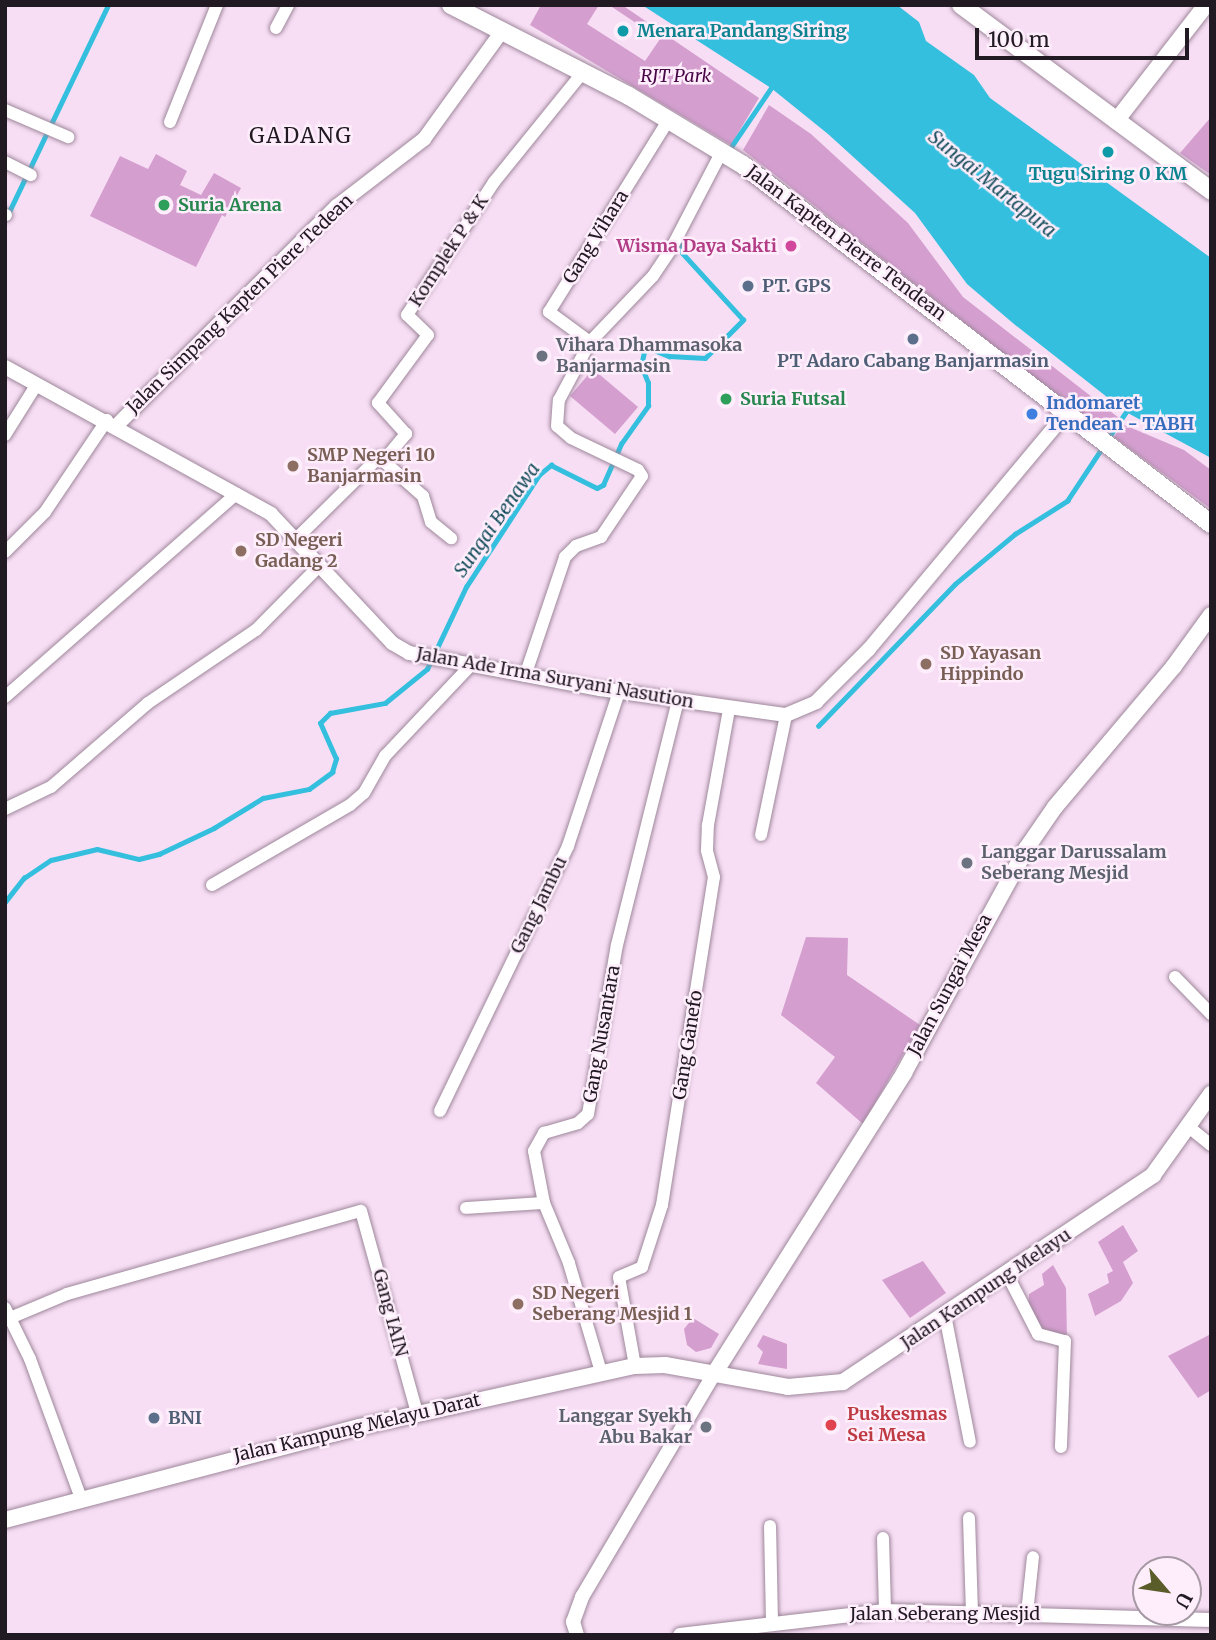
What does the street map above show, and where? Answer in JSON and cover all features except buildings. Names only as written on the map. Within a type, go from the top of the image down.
[{"type":"main road","name":"Jalan Kapten Pierre Tendean","points":[[452,5],[583,72],[727,154],[1211,524]]},
{"type":"main road","points":[[961,5],[1211,191]]},
{"type":"main road","points":[[1116,121],[1206,5]]},
{"type":"main road","name":"Jalan Sungai Mesa","points":[[714,1374],[904,1073],[1026,849],[1055,807],[1174,666],[1211,615]]},
{"type":"main road","name":"Jalan Kampung Melayu","points":[[714,1374],[788,1387],[829,1386],[858,1375],[1153,1175],[1190,1128],[1211,1094]]},
{"type":"main road","name":"Jalan Kampung Melayu Darat","points":[[5,1520],[81,1498],[417,1413],[601,1372],[635,1366],[665,1365],[714,1374]]},
{"type":"street","points":[[170,122],[217,5]]},
{"type":"street","points":[[276,28],[288,5]]},
{"type":"street","name":"Jalan Simpang Kapten Piere Tedean","points":[[112,422],[337,206],[424,139],[503,30]]},
{"type":"street","name":"Komplek P & K","points":[[385,459],[407,434],[378,403],[428,335],[407,315],[494,182],[583,72]]},
{"type":"street","points":[[5,110],[68,137]]},
{"type":"street","name":"Gang Vihara","points":[[590,342],[549,312],[669,119]]},
{"type":"street","points":[[525,676],[565,557],[576,547],[601,537],[642,477],[615,459],[571,438],[556,421],[559,400],[590,342],[659,267],[727,154]]},
{"type":"street","points":[[5,162],[31,175]]},
{"type":"street","name":"Jalan Ade Irma Suryani Nasution","points":[[5,367],[112,422],[271,514],[392,643],[427,658],[448,662],[619,692],[786,715]]},
{"type":"street","points":[[5,435],[37,384]]},
{"type":"street","points":[[761,835],[786,715],[816,702],[869,649],[1066,413]]},
{"type":"street","points":[[5,552],[46,512],[112,422]]},
{"type":"street","points":[[296,539],[379,457],[385,459],[423,496],[431,522],[451,538]]},
{"type":"street","points":[[5,697],[236,494]]},
{"type":"street","points":[[5,809],[51,787],[148,703],[256,630],[320,565]]},
{"type":"street","points":[[212,885],[350,805],[364,793],[385,756],[471,665]]},
{"type":"street","name":"Gang Jambu","points":[[440,1111],[568,846],[619,692]]},
{"type":"street","name":"Gang Nusantara","points":[[601,1372],[569,1263],[544,1203],[535,1145],[544,1133],[578,1123],[588,1114],[617,945],[678,701]]},
{"type":"street","name":"Gang Ganefo","points":[[635,1366],[619,1277],[642,1267],[662,1205],[714,877],[707,850],[708,825],[729,709]]},
{"type":"street","points":[[1175,977],[1211,1014]]},
{"type":"street","points":[[1190,1128],[1211,1145]]},
{"type":"street","points":[[466,1208],[544,1203]]},
{"type":"street","name":"Gang IAIN","points":[[8,1313],[80,1290],[363,1213],[417,1413]]},
{"type":"street","points":[[1007,1274],[1038,1334],[1065,1341],[1060,1447]]},
{"type":"street","points":[[8,1313],[81,1498]]},
{"type":"street","points":[[945,1315],[970,1442]]},
{"type":"street","points":[[577,1635],[573,1622],[582,1597],[714,1374]]},
{"type":"street","points":[[969,1518],[972,1611]]},
{"type":"street","points":[[770,1527],[772,1620]]},
{"type":"street","points":[[883,1538],[885,1611]]},
{"type":"street","points":[[1027,1613],[1033,1557]]},
{"type":"street","name":"Jalan Seberang Mesjid","points":[[680,1635],[772,1620],[885,1611],[972,1611],[1211,1620]]},
{"type":"green space","name":"RJT Park","points":[[541,5],[599,5],[587,24],[645,61],[660,39],[609,5],[622,5],[759,98],[731,145],[530,25]]},
{"type":"green space","points":[[769,105],[811,134],[908,223],[963,297],[1119,418],[1107,434],[743,150]]},
{"type":"green space","points":[[1211,117],[1211,175],[1180,153]]},
{"type":"green space","name":"Suria Arena","points":[[156,154],[187,171],[180,185],[201,195],[214,173],[241,188],[225,217],[222,215],[196,267],[90,216],[120,156],[148,169]]},
{"type":"green space","points":[[593,369],[638,407],[615,434],[570,396]]},
{"type":"green space","points":[[1122,424],[1184,450],[1211,470],[1211,509],[1114,437]]},
{"type":"green space","points":[[806,937],[848,938],[847,975],[920,1025],[863,1124],[816,1083],[835,1057],[781,1015]]},
{"type":"green space","points":[[1123,1225],[1138,1251],[1123,1262],[1133,1283],[1121,1301],[1095,1316],[1088,1294],[1109,1283],[1107,1274],[1113,1271],[1098,1242]]},
{"type":"green space","points":[[923,1261],[946,1293],[910,1318],[882,1280]]},
{"type":"green space","points":[[1053,1265],[1066,1288],[1067,1338],[1042,1332],[1028,1313],[1029,1294],[1044,1285],[1042,1274]]},
{"type":"green space","points":[[693,1318],[719,1334],[711,1348],[696,1352],[687,1345],[684,1329]]},
{"type":"green space","points":[[1211,1334],[1211,1390],[1198,1398],[1168,1356]]},
{"type":"green space","points":[[763,1335],[787,1344],[787,1369],[758,1364],[763,1352],[757,1346]]},
{"type":"water","name":"Sungai Martapura","points":[[642,5],[897,5],[919,22],[926,41],[974,75],[990,98],[1211,258],[1211,458],[1126,412],[1014,324],[967,284],[915,213],[828,134],[771,88]]},
{"type":"waterway","points":[[7,216],[108,5]]},
{"type":"waterway","name":"Sungai Benawa","points":[[729,150],[773,85]]},
{"type":"waterway","name":"Sungai Benawa","points":[[5,902],[24,878],[51,860],[97,849],[139,859],[159,854],[214,828],[263,798],[309,789],[332,772],[336,759],[320,723],[330,713],[385,703],[427,669],[466,587],[539,475],[551,465],[597,488],[603,485],[621,444],[648,406],[648,383],[641,366],[644,352],[649,348],[669,356],[705,358],[743,320],[679,250],[679,243]]},
{"type":"waterway","points":[[1107,440],[1129,407]]},
{"type":"waterway","points":[[818,726],[955,584],[1015,534],[1067,501],[1102,448]]},
{"type":"place","name":"Menara Pandang Siring","points":[[623,31]]},
{"type":"place","name":"Tugu Siring 0 KM","points":[[1108,152]]},
{"type":"place","name":"Suria Arena","points":[[164,205]]},
{"type":"place","name":"Wisma Daya Sakti","points":[[791,246]]},
{"type":"place","name":"PT. GPS","points":[[748,286]]},
{"type":"place","name":"PT Adaro Cabang Banjarmasin","points":[[913,339]]},
{"type":"place","name":"Vihara Dhammasoka Banjarmasin","points":[[542,356]]},
{"type":"place","name":"Suria Futsal","points":[[726,399]]},
{"type":"place","name":"Indomaret Tendean - TABH","points":[[1032,414]]},
{"type":"place","name":"SMP Negeri 10 Banjarmasin","points":[[293,466]]},
{"type":"place","name":"SD Negeri Gadang 2","points":[[241,551]]},
{"type":"place","name":"SD Yayasan Hippindo","points":[[926,664]]},
{"type":"place","name":"Langgar Darussalam Seberang Mesjid","points":[[967,863]]},
{"type":"place","name":"SD Negeri Seberang Mesjid 1","points":[[518,1304]]},
{"type":"place","name":"BNI","points":[[154,1418]]},
{"type":"place","name":"Puskesmas Sei Mesa","points":[[831,1425]]},
{"type":"place","name":"Langgar Syekh Abu Bakar","points":[[706,1427]]},
{"type":"district","name":"GADANG","points":[[301,136]]}]
